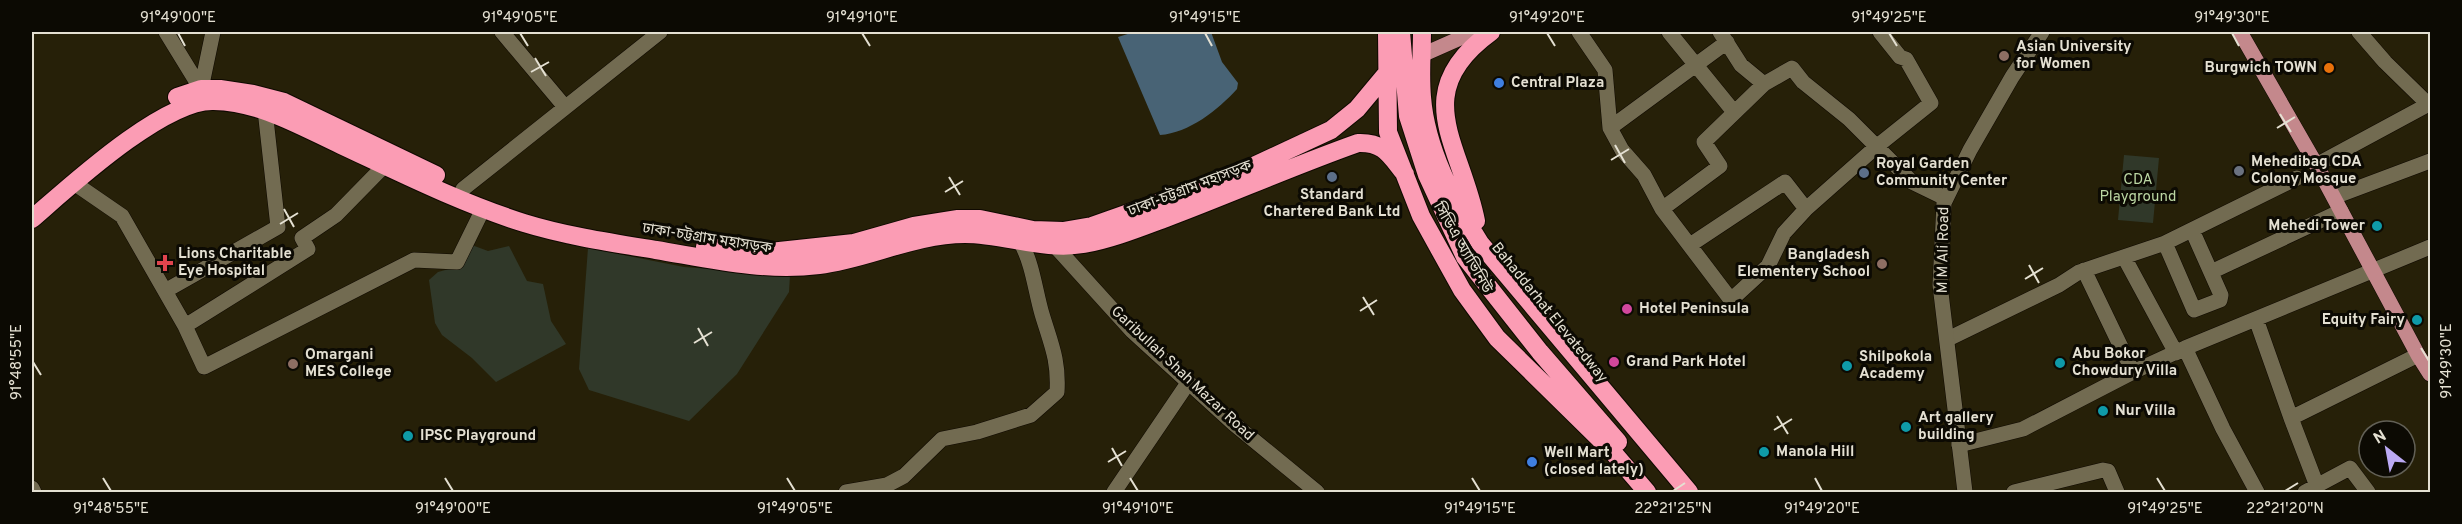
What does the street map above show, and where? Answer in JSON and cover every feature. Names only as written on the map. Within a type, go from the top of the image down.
[{"type":"highway","name":"সিডিএ অ্যাভিনিউ","points":[[1387,32],[1388,132],[1421,216],[1462,290],[1497,338],[1611,450],[1647,492]]},
{"type":"highway","name":"Bahaddarhat Elevatedway","points":[[1401,32],[1408,116],[1427,175],[1465,256],[1540,352],[1663,492]]},
{"type":"highway","name":"Bahaddarhat Elevatedway","points":[[1411,32],[1417,118],[1436,177],[1476,253],[1552,348],[1676,492]]},
{"type":"highway","name":"সিডিএ অ্যাভিনিউ","points":[[1422,32],[1421,95],[1430,137],[1455,199],[1480,243],[1689,492]]},
{"type":"highway","points":[[1480,243],[1475,216],[1452,149],[1446,102],[1447,84],[1458,60],[1491,32]]},
{"type":"highway","name":"ঢাকা-চট্টগ্রাম মহাসড়ক","points":[[32,219],[74,183],[135,137],[184,107],[212,100],[265,110],[384,165],[462,194],[568,222],[698,246],[761,253],[854,243],[914,226],[958,219],[980,219],[1033,230],[1063,231],[1092,226],[1192,192],[1228,178],[1331,130],[1357,109],[1387,73]]},
{"type":"highway","name":"ঢাকা-চট্টগ্রাম মহাসড়ক","points":[[32,206],[131,125],[178,97],[201,89],[253,94],[284,102],[390,152],[462,194],[483,209],[528,224],[737,264],[782,268],[839,262],[926,238],[963,234],[1055,246],[1084,244],[1123,234],[1238,192],[1358,143],[1374,143],[1384,148],[1405,174]]},
{"type":"main road","points":[[1422,55],[1474,32]]},
{"type":"main road","points":[[2240,32],[2334,197],[2430,374]]},
{"type":"street","points":[[166,32],[201,89]]},
{"type":"street","points":[[201,89],[213,32]]},
{"type":"street","points":[[502,32],[565,107]]},
{"type":"street","points":[[462,194],[565,107],[660,32]]},
{"type":"street","points":[[1579,32],[1605,70],[1610,128],[1622,150],[1644,175],[1662,209],[1731,300],[1768,266],[1784,233],[1806,209],[1876,147],[1931,103],[1906,59],[1900,57],[1880,32]]},
{"type":"street","points":[[1668,32],[1698,64],[1734,112]]},
{"type":"street","name":"M M Ali Road","points":[[1965,492],[1940,285],[1945,198],[2012,77],[2042,32]]},
{"type":"street","points":[[2316,165],[2430,105],[2385,62],[2359,32]]},
{"type":"street","points":[[1610,128],[1698,64],[1724,37],[1741,65],[1764,84]]},
{"type":"street","points":[[1662,209],[1720,165],[1704,142],[1764,84],[1792,68],[1803,82],[1849,118],[1912,182],[1945,198]]},
{"type":"street","points":[[165,291],[278,227],[265,110]]},
{"type":"street","points":[[2334,197],[2430,161]]},
{"type":"street","points":[[185,326],[308,249],[302,238],[336,215],[384,165]]},
{"type":"street","points":[[1948,339],[2084,270],[2165,243],[2297,178]]},
{"type":"street","points":[[1690,245],[1785,182],[1806,209]]},
{"type":"street","points":[[74,183],[122,216],[185,326],[204,367],[414,260],[457,262],[483,209]]},
{"type":"street","points":[[2211,272],[2341,212]]},
{"type":"street","points":[[2165,243],[2194,310],[2222,298],[2192,230]]},
{"type":"street","points":[[846,492],[887,485],[904,476],[942,439],[977,432],[1031,415],[1058,392],[1058,369],[1053,348],[1026,253],[1021,243]]},
{"type":"street","name":"Garibullah Shah Mazar Road","points":[[1055,246],[1132,331],[1306,490]]},
{"type":"street","points":[[1959,445],[2023,429],[2133,372],[2430,247]]},
{"type":"street","points":[[2124,256],[2223,429],[2252,491]]},
{"type":"street","points":[[2084,270],[2133,372]]},
{"type":"street","points":[[2256,319],[2291,418],[2311,489],[2350,468],[2368,492]]},
{"type":"street","points":[[2291,418],[2418,355]]},
{"type":"street","points":[[1114,492],[1188,383]]},
{"type":"street","points":[[2014,492],[2103,470],[2108,471],[2117,492]]},
{"type":"street","points":[[32,488],[34,492]]},
{"type":"green space","name":"CDA Playground","points":[[2124,155],[2159,158],[2153,223],[2118,220]]},
{"type":"green space","points":[[469,244],[488,251],[509,246],[527,281],[543,284],[551,321],[566,344],[496,382],[472,358],[442,335],[435,323],[429,280],[438,272],[456,267]]},
{"type":"green space","points":[[588,248],[684,267],[790,275],[789,292],[737,374],[689,421],[589,390],[579,369]]},
{"type":"water","points":[[1134,32],[1211,32],[1222,62],[1238,83],[1237,89],[1221,105],[1192,125],[1160,135],[1118,37]]},
{"type":"place","name":"Asian University for Women","points":[[2004,56]]},
{"type":"place","name":"Burgwich TOWN","points":[[2329,68]]},
{"type":"place","name":"Central Plaza","points":[[1499,83]]},
{"type":"place","name":"Mehedibag CDA Colony Mosque","points":[[2239,171]]},
{"type":"place","name":"Royal Garden Community Center","points":[[1864,173]]},
{"type":"place","name":"Standard Chartered Bank Ltd","points":[[1332,177]]},
{"type":"place","name":"Mehedi Tower","points":[[2377,226]]},
{"type":"place","name":"Lions Charitable Eye Hospital","points":[[165,263]]},
{"type":"place","name":"Bangladesh Elementery School","points":[[1882,264]]},
{"type":"place","name":"Hotel Peninsula","points":[[1627,309]]},
{"type":"place","name":"Equity Fairy","points":[[2417,320]]},
{"type":"place","name":"Grand Park Hotel","points":[[1614,362]]},
{"type":"place","name":"Abu Bokor Chowdury Villa","points":[[2060,363]]},
{"type":"place","name":"Omargani MES College","points":[[293,364]]},
{"type":"place","name":"Shilpokola Academy","points":[[1847,366]]},
{"type":"place","name":"Nur Villa","points":[[2103,411]]},
{"type":"place","name":"Art gallery building","points":[[1906,427]]},
{"type":"place","name":"IPSC Playground","points":[[408,436]]},
{"type":"place","name":"Manola Hill","points":[[1764,452]]},
{"type":"place","name":"Well Mart (closed lately)","points":[[1532,462]]}]
